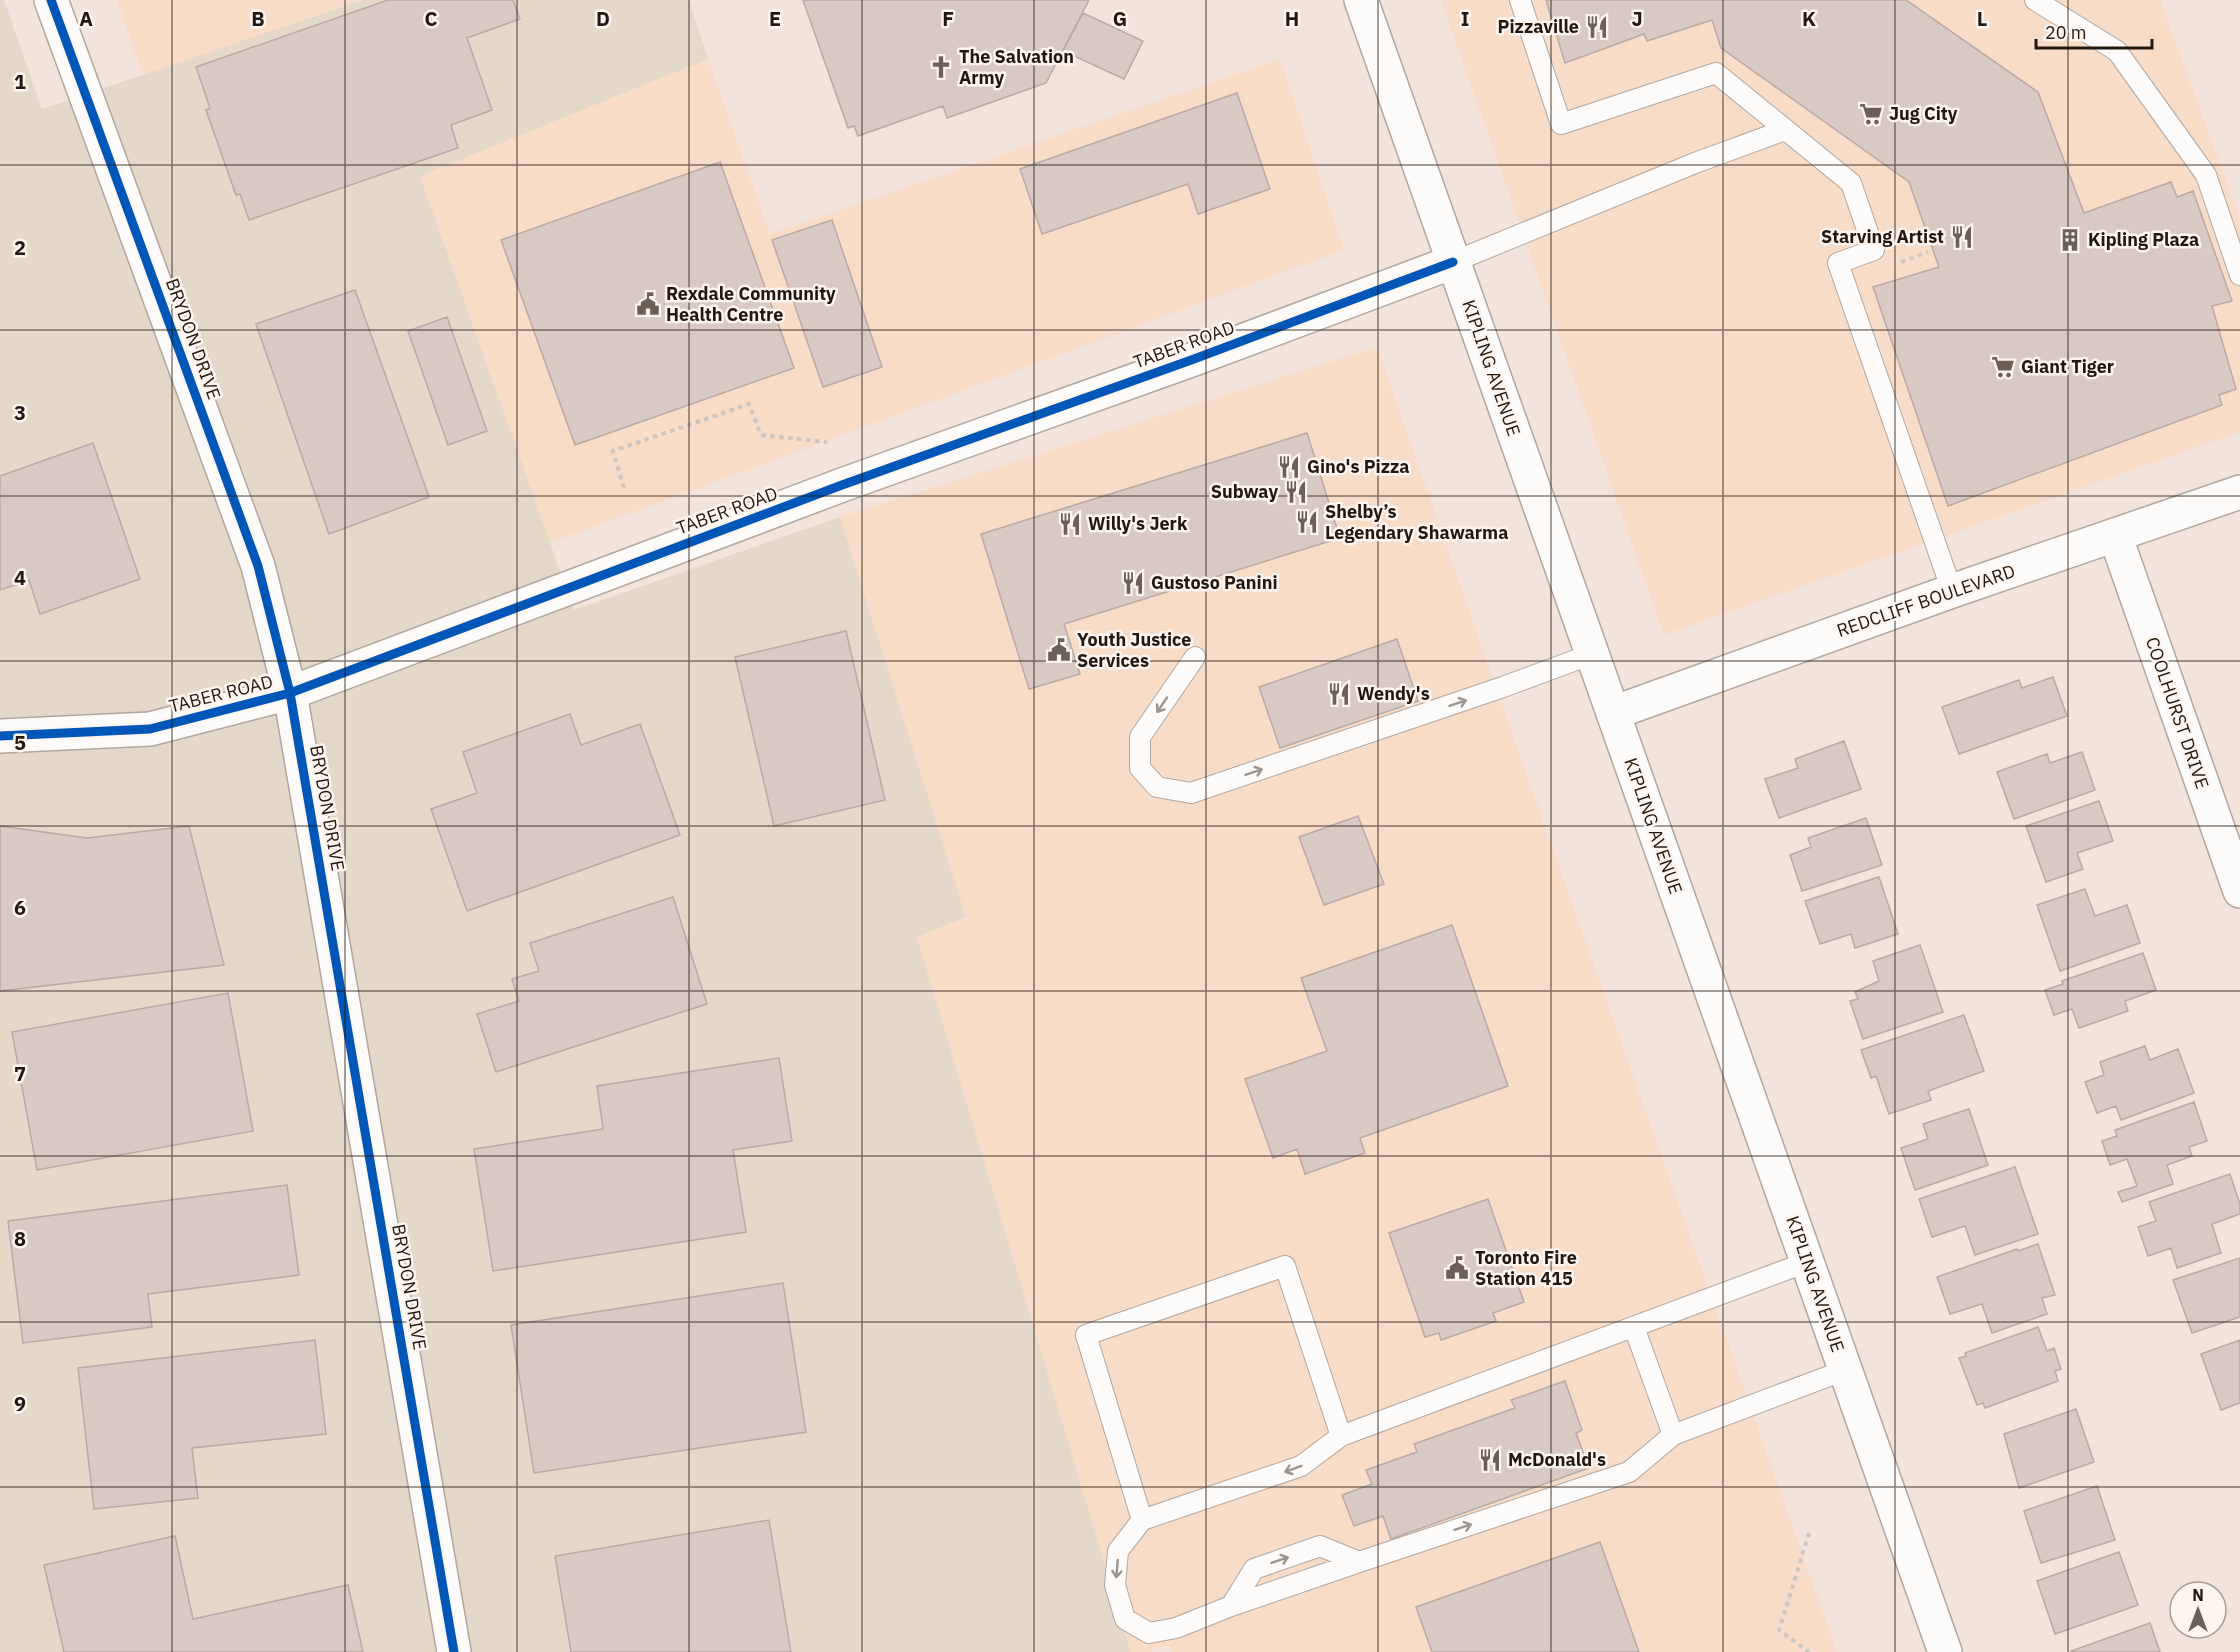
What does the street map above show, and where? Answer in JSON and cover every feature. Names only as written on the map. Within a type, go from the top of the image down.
[{"type":"street","name":"BRYDON DRIVE","points":[[51,0],[258,566],[290,693],[454,1652]]},
{"type":"street","name":"KIPLING AVENUE","points":[[1361,0],[1945,1652]]},
{"type":"street","name":"TABER ROAD","points":[[0,736],[150,729],[290,693],[831,489],[1183,363],[1454,262]]},
{"type":"street","name":"REDCLIFF BOULEVARD","points":[[1613,713],[1952,591],[2240,492]]},
{"type":"street","name":"COOLHURST DRIVE","points":[[2115,535],[2240,891]]},
{"type":"lane","points":[[1520,0],[1561,124],[1716,73],[1851,183],[1874,250],[1838,263],[1952,591]]},
{"type":"lane","points":[[2035,0],[2116,51],[2206,175],[2240,274]]},
{"type":"lane","points":[[1454,262],[1695,163],[1785,129]]},
{"type":"lane","points":[[1195,657],[1140,737],[1140,768],[1157,787],[1191,793],[1503,687],[1592,654]]},
{"type":"lane","points":[[1807,1262],[1341,1436],[1301,1466],[1142,1520],[1118,1551],[1115,1585],[1125,1619],[1149,1633],[1176,1628],[1231,1606],[1629,1472],[1673,1435],[1845,1370]]},
{"type":"lane","points":[[1142,1520],[1086,1335],[1285,1266],[1341,1436]]},
{"type":"lane","points":[[1634,1327],[1673,1435]]},
{"type":"lane","points":[[1231,1606],[1254,1569],[1320,1546],[1359,1562]]},
{"type":"path","points":[[624,488],[613,451],[749,404],[761,435],[827,442]]},
{"type":"path","points":[[1809,1533],[1779,1630],[1809,1652]]},
{"type":"shaded area","points":[[0,0],[4,0],[42,109],[363,0],[689,0],[708,59],[420,176],[574,610],[840,517],[966,917],[917,937],[1131,1652],[0,1652]]},
{"type":"shaded area","points":[[117,0],[363,0],[143,75]]},
{"type":"shaded area","name":"Kipling Plaza","points":[[1441,0],[2160,0],[2240,218],[2240,432],[1664,635]]},
{"type":"shaded area","points":[[708,59],[770,234],[1280,59],[1344,250],[550,543],[420,175]]},
{"type":"shaded area","points":[[1377,347],[1837,1652],[1172,1652],[1170,1645],[1150,1652],[1131,1652],[917,937],[966,917],[840,517]]},
{"type":"building","points":[[388,0],[513,0],[520,19],[467,38],[492,110],[451,125],[458,148],[249,220],[240,194],[236,195],[206,110],[210,108],[196,67]]},
{"type":"building","name":"The Salvation Army","points":[[803,0],[1089,0],[1046,83],[947,118],[943,106],[858,136],[854,126],[848,128]]},
{"type":"building","name":"Kipling Plaza","points":[[1546,0],[1906,0],[2038,92],[2084,213],[2171,182],[2177,197],[2193,191],[2232,301],[2212,306],[2236,389],[2219,395],[2222,405],[1948,506],[1873,287],[1939,267],[1909,182],[1721,48],[1712,20],[1647,41],[1644,34],[1565,63]]},
{"type":"building","points":[[1083,13],[1143,41],[1124,79],[1063,51]]},
{"type":"building","points":[[1237,93],[1270,189],[1198,214],[1188,184],[1042,234],[1020,169]]},
{"type":"building","name":"Rexdale Community Health Centre","points":[[720,162],[794,368],[575,445],[501,240]]},
{"type":"building","points":[[832,220],[882,367],[823,387],[772,240]]},
{"type":"building","points":[[355,290],[429,497],[329,534],[256,324]]},
{"type":"building","points":[[447,317],[487,431],[448,445],[408,331]]},
{"type":"building","points":[[1307,433],[1340,538],[1064,624],[1080,674],[1029,689],[981,534]]},
{"type":"building","points":[[93,443],[140,579],[40,614],[29,580],[0,590],[0,476]]},
{"type":"building","points":[[846,631],[885,800],[774,826],[735,657]]},
{"type":"building","name":"Wendy's","points":[[1397,639],[1418,701],[1280,748],[1259,687]]},
{"type":"building","points":[[2053,677],[2067,716],[1959,754],[1942,707],[2019,680],[2022,688]]},
{"type":"building","points":[[570,714],[581,745],[640,724],[680,835],[467,911],[431,809],[477,793],[463,752]]},
{"type":"building","points":[[1844,741],[1861,789],[1779,818],[1765,779],[1798,768],[1795,759]]},
{"type":"building","points":[[2082,752],[2095,790],[2014,819],[1997,772],[2047,754],[2050,763]]},
{"type":"building","points":[[2099,801],[2113,841],[2077,853],[2083,869],[2046,882],[2026,826]]},
{"type":"building","points":[[1358,816],[1384,884],[1324,905],[1299,837]]},
{"type":"building","points":[[1866,818],[1882,865],[1802,891],[1790,855],[1811,847],[1808,838]]},
{"type":"building","points":[[0,826],[87,838],[189,826],[224,965],[0,991]]},
{"type":"building","points":[[1879,877],[1898,934],[1855,948],[1851,934],[1820,944],[1805,901]]},
{"type":"building","points":[[2085,889],[2095,916],[2127,905],[2140,943],[2060,971],[2037,905]]},
{"type":"building","points":[[673,897],[707,1004],[496,1072],[477,1014],[519,1001],[512,979],[539,971],[530,943]]},
{"type":"building","points":[[1452,925],[1508,1086],[1360,1138],[1365,1153],[1305,1174],[1297,1149],[1273,1158],[1245,1079],[1327,1051],[1301,978]]},
{"type":"building","points":[[1920,945],[1943,1012],[1863,1039],[1850,1001],[1858,999],[1855,992],[1879,981],[1873,961]]},
{"type":"building","points":[[2143,953],[2156,990],[2125,1001],[2128,1011],[2079,1028],[2072,1009],[2054,1015],[2045,990],[2063,984],[2062,981]]},
{"type":"building","points":[[228,993],[253,1131],[37,1170],[12,1032]]},
{"type":"building","points":[[1964,1015],[1984,1071],[1928,1091],[1931,1100],[1889,1114],[1876,1076],[1871,1078],[1861,1050]]},
{"type":"building","points":[[2145,1046],[2150,1060],[2178,1049],[2194,1093],[2121,1120],[2116,1106],[2097,1113],[2085,1082],[2104,1075],[2100,1062]]},
{"type":"building","points":[[779,1058],[792,1141],[733,1150],[746,1232],[493,1271],[474,1149],[603,1129],[597,1086]]},
{"type":"building","points":[[2194,1102],[2207,1141],[2189,1147],[2192,1156],[2167,1165],[2173,1184],[2122,1202],[2118,1192],[2137,1186],[2127,1159],[2110,1165],[2102,1141],[2117,1136],[2115,1130]]},
{"type":"building","points":[[1969,1109],[1988,1165],[1915,1190],[1901,1148],[1928,1139],[1923,1124]]},
{"type":"building","points":[[2015,1167],[2038,1234],[1975,1255],[1965,1226],[1932,1237],[1919,1199]]},
{"type":"building","points":[[2230,1174],[2240,1204],[2240,1214],[2212,1224],[2221,1253],[2177,1268],[2171,1248],[2148,1256],[2138,1227],[2156,1221],[2149,1202]]},
{"type":"building","points":[[287,1185],[299,1275],[148,1294],[152,1327],[23,1343],[8,1221]]},
{"type":"building","name":"Toronto Fire Station 415","points":[[1488,1199],[1524,1302],[1493,1313],[1496,1321],[1441,1340],[1439,1333],[1425,1337],[1389,1233]]},
{"type":"building","points":[[2038,1244],[2055,1295],[2042,1298],[2047,1314],[1992,1333],[1982,1304],[1950,1314],[1937,1277]]},
{"type":"building","points":[[2240,1258],[2240,1317],[2192,1333],[2173,1280]]},
{"type":"building","points":[[783,1283],[806,1432],[534,1473],[511,1325]]},
{"type":"building","points":[[2038,1327],[2047,1351],[2054,1348],[2061,1369],[2055,1371],[2058,1381],[1985,1408],[1983,1403],[1977,1405],[1959,1358],[1966,1356],[1965,1353]]},
{"type":"building","points":[[315,1340],[326,1434],[192,1448],[198,1498],[94,1509],[78,1368]]},
{"type":"building","points":[[2240,1340],[2240,1403],[2221,1410],[2201,1354]]},
{"type":"building","name":"McDonald's","points":[[1565,1381],[1582,1430],[1576,1433],[1589,1468],[1391,1539],[1383,1516],[1354,1526],[1342,1495],[1372,1484],[1366,1470],[1417,1452],[1414,1444],[1515,1408],[1511,1400]]},
{"type":"building","points":[[2076,1409],[2094,1462],[2019,1488],[2004,1434]]},
{"type":"building","points":[[2097,1486],[2115,1540],[2041,1563],[2024,1511]]},
{"type":"building","points":[[769,1520],[791,1652],[571,1652],[555,1556]]},
{"type":"building","points":[[175,1536],[193,1619],[348,1585],[363,1652],[64,1652],[44,1565]]},
{"type":"building","points":[[1600,1542],[1639,1652],[1432,1652],[1416,1607]]},
{"type":"building","points":[[2119,1552],[2138,1605],[2055,1634],[2037,1581]]},
{"type":"building","points":[[2150,1623],[2160,1652],[2071,1652],[2071,1651]]},
{"type":"cycle path","points":[[51,0],[258,566],[290,693],[454,1652]]},
{"type":"cycle path","points":[[0,736],[150,729],[290,693],[842,485],[1194,359],[1453,262]]},
{"type":"place","name":"Pizzaville","points":[[1597,27]]},
{"type":"place","name":"The Salvation Army","points":[[941,67]]},
{"type":"place","name":"Jug City","points":[[1871,114]]},
{"type":"place","name":"Starving Artist","points":[[1962,237]]},
{"type":"place","name":"Kipling Plaza","points":[[2070,240]]},
{"type":"place","name":"Rexdale Community Health Centre","points":[[648,304]]},
{"type":"place","name":"Giant Tiger","points":[[2003,367]]},
{"type":"place","name":"Gino's Pizza","points":[[1289,467]]},
{"type":"place","name":"Subway","points":[[1296,492]]},
{"type":"place","name":"Shelby’s Legendary Shawarma","points":[[1307,522]]},
{"type":"place","name":"Willy's Jerk","points":[[1070,524]]},
{"type":"place","name":"Gustoso Panini","points":[[1133,583]]},
{"type":"place","name":"Youth Justice Services","points":[[1059,650]]},
{"type":"place","name":"Wendy's","points":[[1339,694]]},
{"type":"place","name":"Toronto Fire Station 415","points":[[1457,1268]]},
{"type":"place","name":"McDonald's","points":[[1490,1460]]}]
